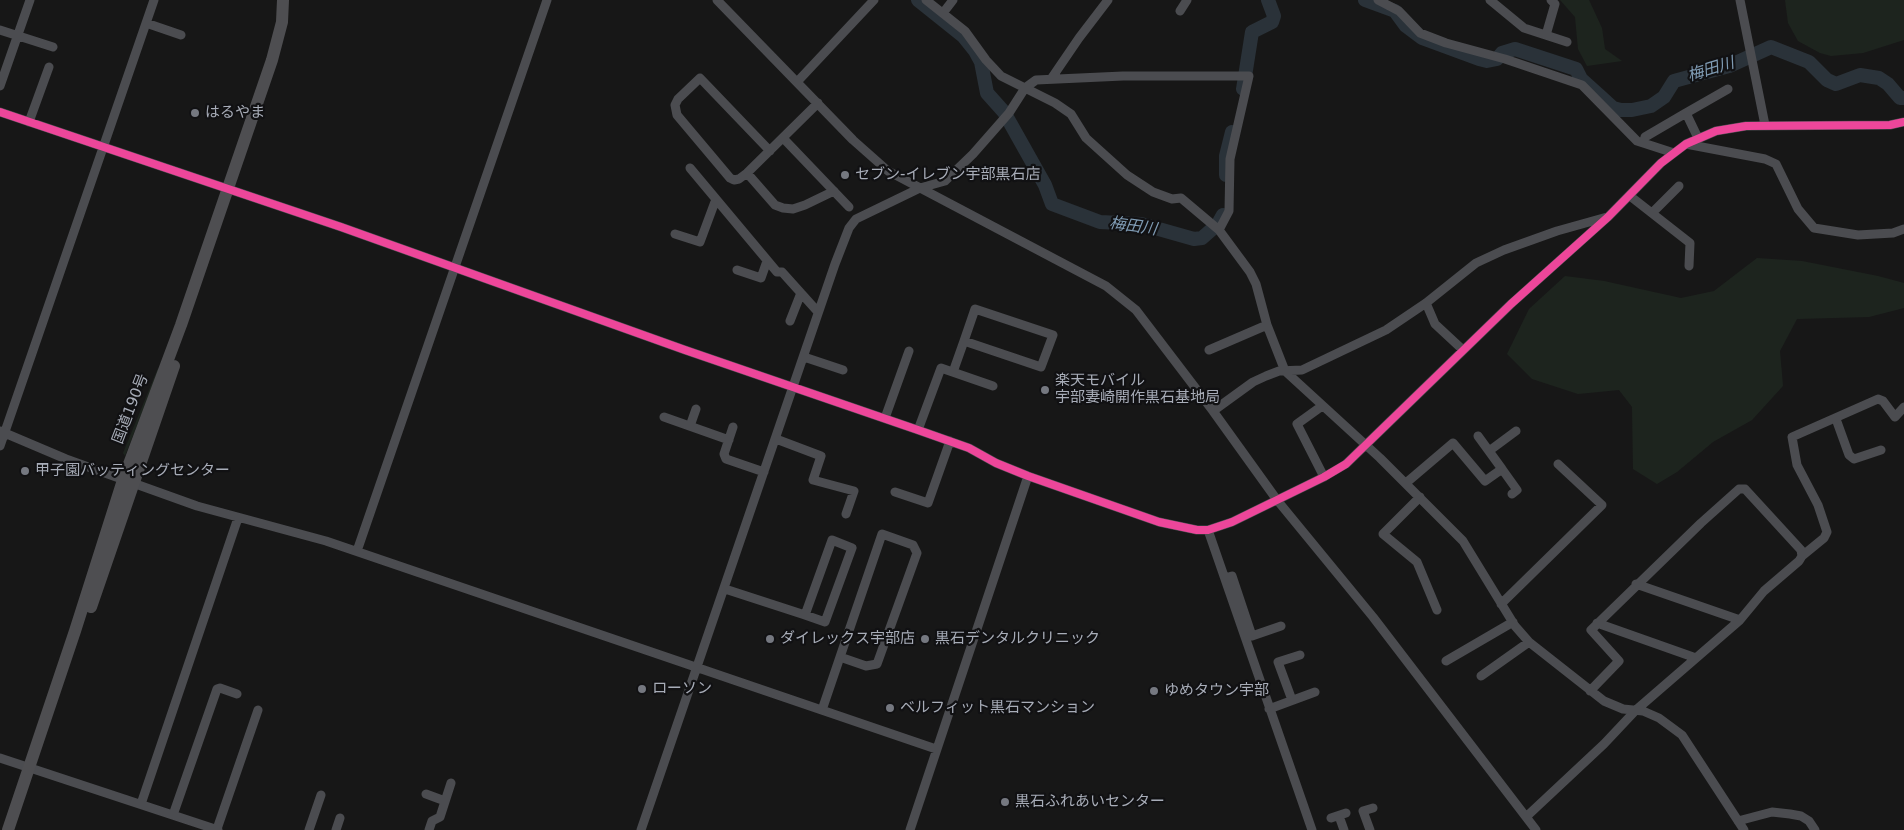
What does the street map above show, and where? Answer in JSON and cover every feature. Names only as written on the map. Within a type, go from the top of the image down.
[{"type":"highway","name":"国道190号","points":[[232,191],[276,47],[282,22],[283,0]]},
{"type":"highway","name":"国道190号","points":[[15,830],[32,769],[76,631],[128,482],[141,426],[232,191],[285,45],[291,0]]},
{"type":"highway","name":"国道190号","points":[[8,830],[32,769]]},
{"type":"street","points":[[0,86],[30,0]]},
{"type":"street","points":[[0,446],[2,431],[154,0]]},
{"type":"street","points":[[357,551],[547,0]]},
{"type":"street","points":[[717,0],[818,104],[880,164],[977,220],[1106,286],[1126,300],[1136,310],[1213,411],[1277,500],[1373,618],[1536,830]]},
{"type":"street","points":[[797,82],[874,0]]},
{"type":"street","points":[[926,0],[965,31],[986,60],[1001,76],[1055,103],[1071,114],[1086,138],[1108,160],[1127,175],[1152,192],[1172,199],[1181,198],[1216,228],[1250,272],[1256,284],[1267,325],[1285,371],[1406,483],[1463,541],[1501,604],[1529,642],[1604,701],[1623,709],[1643,711],[1659,718],[1682,735],[1726,798],[1744,830]]},
{"type":"street","points":[[943,13],[953,0]]},
{"type":"street","points":[[1051,79],[1108,0]]},
{"type":"street","points":[[1180,11],[1186,0]]},
{"type":"street","points":[[1378,0],[1399,11],[1420,33],[1446,43],[1498,57],[1582,85],[1637,141],[1674,152]]},
{"type":"street","points":[[1490,0],[1524,28],[1567,42]]},
{"type":"street","points":[[1546,35],[1555,4],[1551,0]]},
{"type":"street","points":[[1740,0],[1765,125]]},
{"type":"street","points":[[146,24],[181,36]]},
{"type":"street","points":[[0,30],[52,47]]},
{"type":"street","points":[[29,122],[49,67]]},
{"type":"street","points":[[641,830],[794,387],[818,312],[849,228],[866,213],[920,188],[945,181],[959,170],[1006,117],[1025,88],[1036,80],[1245,76],[1230,159],[1229,211],[1216,228]]},
{"type":"street","points":[[770,151],[700,78],[678,99],[675,105],[677,115],[730,178],[739,179],[747,173],[770,151],[782,138],[818,104]]},
{"type":"street","points":[[1645,136],[1728,89]]},
{"type":"street","points":[[0,112],[455,267],[950,441],[1028,476],[1179,528],[1208,530],[1232,522],[1324,477],[1346,464],[1510,304],[1608,217],[1674,152],[1686,144],[1724,129],[1765,125],[1890,125],[1904,122]]},
{"type":"street","points":[[1686,113],[1698,138]]},
{"type":"street","points":[[782,138],[849,207]]},
{"type":"street","points":[[1686,144],[1765,159],[1776,164],[1798,209],[1814,228],[1858,234],[1893,233],[1904,229]]},
{"type":"street","points":[[690,168],[767,261],[777,272],[782,272],[818,312]]},
{"type":"street","points":[[747,173],[775,205],[783,208],[793,209],[799,207],[834,191]]},
{"type":"street","points":[[1652,213],[1679,186]]},
{"type":"street","points":[[1630,196],[1690,243],[1689,266]]},
{"type":"street","points":[[675,234],[700,242],[716,199]]},
{"type":"street","points":[[1213,411],[1253,382],[1279,371],[1302,370],[1386,330],[1426,303],[1476,263],[1504,250],[1578,224],[1608,217]]},
{"type":"street","points":[[737,270],[761,278],[767,261]]},
{"type":"street","points":[[790,321],[801,293]]},
{"type":"street","points":[[1426,303],[1435,324],[1463,350]]},
{"type":"street","points":[[953,372],[974,309],[1053,335],[1041,367],[964,341]]},
{"type":"street","points":[[1209,350],[1267,325]]},
{"type":"street","points":[[885,418],[910,351]]},
{"type":"street","points":[[804,357],[843,370]]},
{"type":"street","points":[[918,430],[941,368],[993,386]]},
{"type":"street","points":[[1526,817],[1604,744],[1636,710],[1740,620],[1764,591],[1824,538],[1827,532],[1818,505],[1797,465],[1792,436],[1878,399],[1883,401],[1895,418],[1904,407]]},
{"type":"street","points":[[1322,406],[1297,424],[1324,477]]},
{"type":"street","points":[[690,426],[696,409]]},
{"type":"street","points":[[664,417],[729,440]]},
{"type":"street","points":[[1836,418],[1849,455],[1854,459],[1880,450]]},
{"type":"street","points":[[733,427],[724,454],[726,459],[764,472]]},
{"type":"street","points":[[2,431],[66,459],[128,482],[238,518],[357,551],[936,749]]},
{"type":"street","points":[[1489,451],[1516,431]]},
{"type":"street","points":[[1478,436],[1517,490],[1512,494]]},
{"type":"street","points":[[776,439],[821,456],[813,480],[854,491],[846,514]]},
{"type":"street","points":[[895,492],[928,503],[950,441]]},
{"type":"street","points":[[1406,483],[1453,443],[1488,485],[1502,469]]},
{"type":"street","points":[[1501,604],[1602,505],[1558,464]]},
{"type":"street","points":[[910,830],[1028,476]]},
{"type":"street","points":[[1590,691],[1619,661],[1591,630],[1636,584],[1739,489],[1745,490],[1801,550],[1802,556]]},
{"type":"street","points":[[1420,497],[1383,534],[1417,562],[1437,610]]},
{"type":"street","points":[[141,804],[238,518]]},
{"type":"street","points":[[1208,530],[1312,830]]},
{"type":"street","points":[[822,710],[840,657],[882,534],[913,545],[916,553],[877,664],[866,666],[840,657]]},
{"type":"street","points":[[724,589],[825,622],[852,548],[832,540],[804,615]]},
{"type":"street","points":[[1225,578],[1232,576],[1252,636],[1282,626]]},
{"type":"street","points":[[1636,584],[1740,620]]},
{"type":"street","points":[[1446,661],[1513,622]]},
{"type":"street","points":[[1597,623],[1696,658]]},
{"type":"street","points":[[1481,676],[1529,642]]},
{"type":"street","points":[[1292,700],[1278,662],[1300,655]]},
{"type":"street","points":[[173,815],[217,690],[220,688],[237,694]]},
{"type":"street","points":[[1269,709],[1315,692]]},
{"type":"street","points":[[0,758],[212,829],[258,710]]},
{"type":"street","points":[[429,830],[432,821],[440,817],[451,783]]},
{"type":"street","points":[[426,794],[446,801]]},
{"type":"street","points":[[309,830],[321,795]]},
{"type":"street","points":[[1370,830],[1363,811],[1373,808]]},
{"type":"street","points":[[1738,821],[1772,812],[1790,814],[1801,816],[1809,821],[1816,830]]},
{"type":"street","points":[[1339,816],[1344,830]]},
{"type":"street","points":[[336,830],[340,818]]},
{"type":"shaded area","points":[[1560,0],[1589,0],[1602,28],[1605,49],[1622,61],[1587,66],[1578,49],[1575,17]]},
{"type":"shaded area","points":[[1785,0],[1904,0],[1904,40],[1863,53],[1831,56],[1820,53],[1798,41],[1788,23]]},
{"type":"shaded area","points":[[1757,258],[1802,261],[1904,283],[1904,308],[1869,317],[1797,319],[1780,351],[1783,386],[1752,420],[1713,442],[1677,472],[1657,484],[1633,469],[1632,407],[1619,390],[1578,394],[1532,379],[1507,354],[1529,309],[1565,276],[1604,281],[1681,298],[1714,291]]},
{"type":"shaded area","points":[[159,369],[125,456],[123,453]]},
{"type":"waterway","name":"梅田川","points":[[918,0],[963,36],[975,51],[981,62],[987,93],[1004,112],[1045,185],[1052,204],[1100,222],[1141,224],[1194,239],[1202,238],[1218,224],[1223,215]]},
{"type":"waterway","name":"梅田川","points":[[1243,89],[1252,32],[1272,22],[1274,16],[1268,0]]},
{"type":"waterway","name":"梅田川","points":[[1365,0],[1395,11],[1406,26],[1422,38],[1479,59],[1487,61],[1497,59],[1502,53],[1515,49],[1576,69],[1581,79],[1613,108],[1621,110],[1651,106],[1664,97],[1674,81],[1729,66],[1771,47],[1809,62],[1827,80],[1836,84],[1860,75],[1879,78],[1888,84],[1900,98],[1904,98]]},
{"type":"waterway","name":"梅田川","points":[[1226,175],[1226,156],[1232,132]]},
{"type":"cycle path","points":[[0,112],[341,227],[685,350],[969,448],[996,463],[1028,476],[1159,522],[1197,530],[1208,530],[1232,522],[1324,477],[1346,464],[1511,304],[1608,217],[1661,163],[1686,144],[1716,131],[1746,126],[1890,125],[1904,122]]},
{"type":"place","name":"はるやま","points":[[195,113]]},
{"type":"place","name":"セブン-イレブン宇部黒石店","points":[[845,175]]},
{"type":"place","name":"楽天モバイル 宇部妻崎開作黒石基地局","points":[[1045,390]]},
{"type":"place","name":"甲子園バッティングセンター","points":[[25,471]]},
{"type":"place","name":"ダイレックス宇部店","points":[[770,639]]},
{"type":"place","name":"黒石デンタルクリニック","points":[[925,639]]},
{"type":"place","name":"ローソン","points":[[642,689]]},
{"type":"place","name":"ゆめタウン宇部","points":[[1154,691]]},
{"type":"place","name":"ベルフィット黒石マンション","points":[[890,708]]},
{"type":"place","name":"黒石ふれあいセンター","points":[[1005,802]]}]
